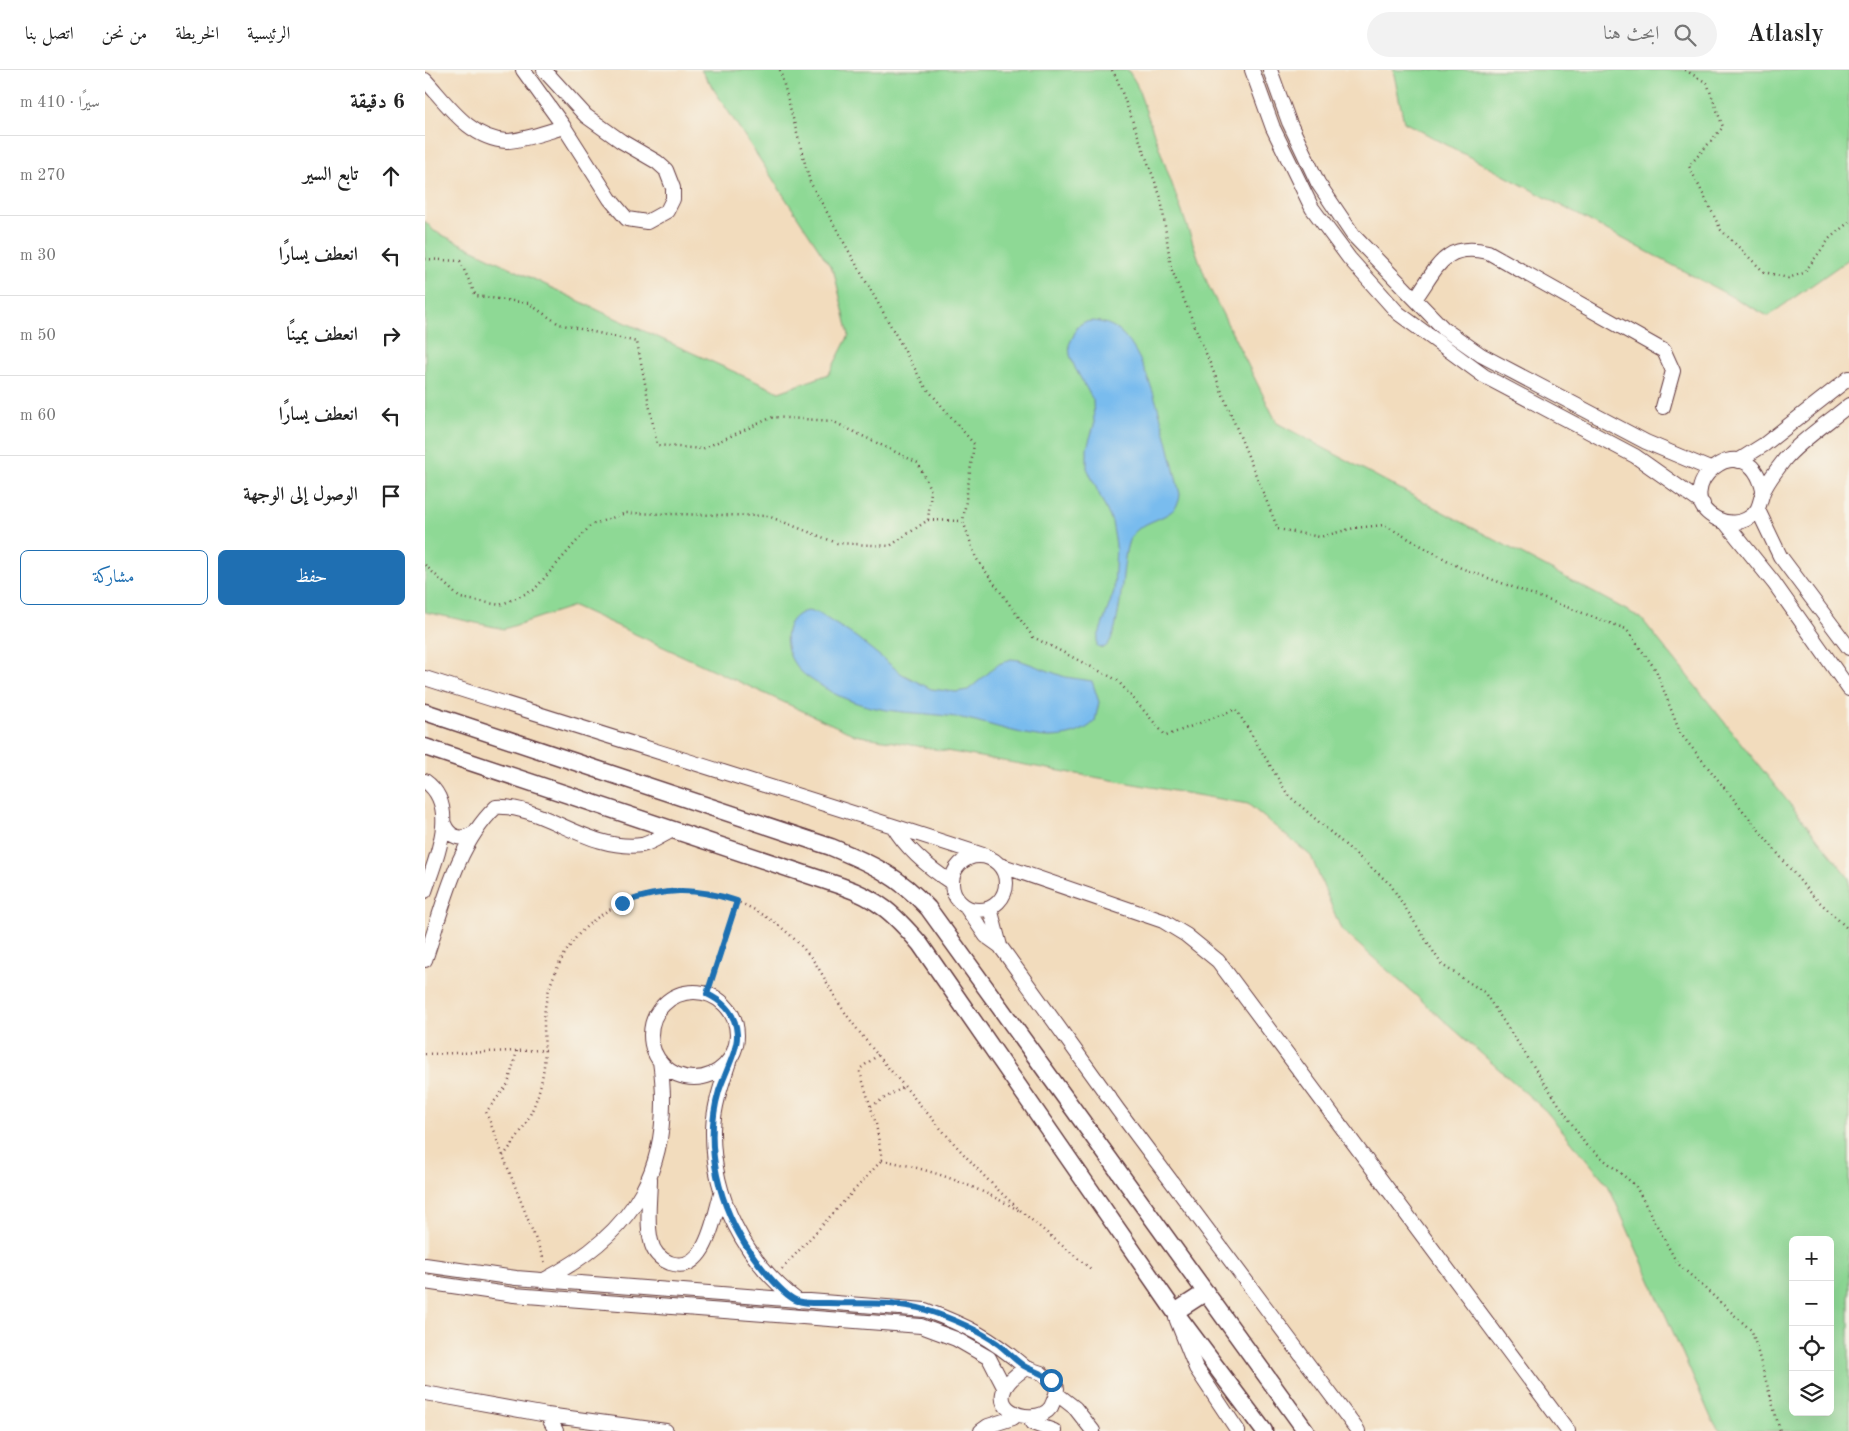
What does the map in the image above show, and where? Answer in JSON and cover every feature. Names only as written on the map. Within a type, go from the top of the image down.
[{"type":"street","points":[[523,70],[564,127],[610,199],[627,219],[647,222],[667,212],[673,199],[673,188],[666,170],[657,162],[586,116],[544,70]]},
{"type":"street","points":[[1252,70],[1273,128],[1312,208],[1349,258],[1398,313],[1484,376],[1635,456],[1703,504],[1716,518],[1725,522],[1743,521],[1758,510]]},
{"type":"street","points":[[1270,70],[1289,122],[1318,183],[1353,234],[1444,329],[1481,355],[1646,442],[1710,469]]},
{"type":"street","points":[[425,80],[466,125],[485,135],[508,141],[564,127]]},
{"type":"street","points":[[1273,128],[1289,122]]},
{"type":"street","points":[[1415,298],[1447,255],[1457,250],[1470,248],[1488,252],[1664,350],[1673,371],[1663,407]]},
{"type":"street","points":[[1738,461],[1765,444],[1849,378]]},
{"type":"street","points":[[1849,405],[1786,458],[1763,490],[1758,510],[1780,556],[1849,648]]},
{"type":"street","points":[[1703,504],[1701,485],[1710,469],[1723,462],[1738,461],[1748,464],[1756,471],[1763,490]]},
{"type":"street","points":[[1725,522],[1779,591],[1849,688]]},
{"type":"street","points":[[425,678],[986,856],[1000,865],[1163,922],[1186,935],[1218,960],[1569,1431]]},
{"type":"street","points":[[425,712],[831,847],[891,874],[928,908],[1306,1431]]},
{"type":"street","points":[[425,747],[865,894],[886,907],[920,944],[1175,1312],[1264,1431]]},
{"type":"street","points":[[425,781],[436,789],[443,812],[444,824],[425,891]]},
{"type":"street","points":[[425,960],[455,871],[474,833],[496,807],[511,806],[594,840],[618,844],[643,844],[673,830]]},
{"type":"street","points":[[444,824],[451,835],[456,838],[463,838],[474,833]]},
{"type":"street","points":[[893,826],[901,840],[935,872],[952,883]]},
{"type":"street","points":[[986,856],[978,856],[963,861],[957,867],[952,883],[958,900],[967,907],[986,936],[1000,946],[1118,1110],[1358,1431]]},
{"type":"street","points":[[435,861],[445,859],[450,861],[455,871]]},
{"type":"street","points":[[967,907],[981,910],[990,908],[1003,896],[1007,885],[1005,872],[1000,865]]},
{"type":"street","points":[[1007,885],[1040,878]]},
{"type":"street","points":[[990,908],[1000,946]]},
{"type":"street","points":[[729,1062],[707,1076],[694,1078],[675,1073],[660,1061],[653,1049],[651,1036],[653,1022],[659,1010],[668,1000],[680,994],[694,992],[707,994],[720,1000],[729,1010],[735,1022],[737,1036],[729,1062],[718,1094],[713,1127],[714,1161],[721,1194],[738,1232],[751,1254],[772,1279],[797,1301]]},
{"type":"street","points":[[546,1278],[576,1263],[613,1232],[636,1201],[650,1175],[659,1148],[664,1119],[664,1090],[660,1061]]},
{"type":"street","points":[[650,1175],[650,1240],[655,1252],[663,1260],[675,1264],[687,1263],[698,1257],[705,1247],[721,1194]]},
{"type":"street","points":[[425,1265],[797,1301],[925,1310],[963,1324],[998,1344],[1026,1368],[1041,1372],[1051,1380],[1057,1388],[1057,1394],[1047,1415],[1032,1423]]},
{"type":"street","points":[[425,1282],[514,1295],[921,1326],[956,1340],[989,1358],[1004,1387]]},
{"type":"street","points":[[1175,1312],[1206,1292]]},
{"type":"street","points":[[1175,1312],[1196,1368],[1239,1431]]},
{"type":"street","points":[[1026,1368],[1008,1380],[1004,1387],[1003,1404],[1013,1418],[1054,1431]]},
{"type":"street","points":[[425,1393],[547,1415],[666,1431]]},
{"type":"street","points":[[1057,1394],[1075,1408],[1093,1431]]},
{"type":"street","points":[[547,1415],[556,1431]]},
{"type":"street","points":[[981,1431],[988,1426],[1013,1418]]},
{"type":"path","points":[[780,70],[810,182],[924,385],[974,444],[963,521],[975,558],[1033,637],[1117,680],[1166,736],[1236,709],[1288,795],[1390,884],[1442,965],[1484,992],[1586,1145],[1635,1185],[1677,1262],[1752,1331],[1781,1431]]},
{"type":"path","points":[[1112,70],[1161,198],[1171,268],[1278,529],[1320,537],[1354,528],[1384,526],[1461,568],[1625,629],[1656,670],[1680,733],[1809,892],[1849,930]]},
{"type":"path","points":[[1685,70],[1707,83],[1723,127],[1689,166],[1721,230],[1764,272],[1788,278],[1804,273],[1830,238],[1849,222]]},
{"type":"path","points":[[425,259],[461,261],[476,296],[528,303],[559,324],[637,342],[657,445],[702,449],[773,417],[832,421],[918,463],[931,491],[928,520]]},
{"type":"path","points":[[425,565],[461,598],[500,605],[535,590],[591,526],[626,513],[768,516],[837,543],[890,546],[928,520],[963,521]]},
{"type":"path","points":[[503,1156],[518,1138],[530,1118],[538,1096],[545,1050],[543,1020],[548,991],[559,964],[575,939],[596,918],[622,903],[659,892],[679,890],[709,892],[737,901],[765,914],[789,933],[810,956],[843,1010],[904,1087],[990,1181],[1024,1214],[1091,1270]]},
{"type":"path","points":[[707,994],[737,901]]},
{"type":"path","points":[[425,1054],[545,1050]]},
{"type":"path","points":[[517,1051],[508,1084],[486,1112],[546,1278]]},
{"type":"path","points":[[878,1055],[861,1068],[860,1072],[871,1106],[882,1160]]},
{"type":"path","points":[[871,1106],[904,1087]]},
{"type":"path","points":[[882,1160],[920,1167],[956,1179],[991,1194],[1024,1214]]},
{"type":"path","points":[[772,1279],[882,1160]]},
{"type":"green space","points":[[701,70],[1128,70],[1136,83],[1208,285],[1277,423],[1641,618],[1849,878],[1849,1431],[1720,1431],[1712,1420],[1608,1185],[1546,1111],[1341,929],[1311,856],[1248,804],[855,735],[574,606],[504,629],[425,612],[425,221],[434,231],[602,312],[779,392],[829,374],[849,335],[834,272]]},
{"type":"green space","points":[[1393,70],[1849,70],[1849,259],[1768,316],[1404,122]]},
{"type":"water","points":[[1093,321],[1112,326],[1118,330],[1130,343],[1140,361],[1158,406],[1180,494],[1178,504],[1172,511],[1138,529],[1131,537],[1125,556],[1120,602],[1114,632],[1109,643],[1103,648],[1097,646],[1097,640],[1114,591],[1116,545],[1112,522],[1087,468],[1087,448],[1094,425],[1093,400],[1075,368],[1070,355],[1069,345],[1078,326],[1084,322]]},
{"type":"water","points":[[807,611],[818,613],[856,637],[902,674],[931,689],[956,692],[968,690],[999,664],[1011,659],[1019,660],[1065,677],[1092,681],[1099,702],[1095,721],[1085,729],[1074,734],[1055,737],[1040,736],[1019,733],[967,719],[900,712],[850,701],[808,678],[791,659],[786,642],[788,626],[798,614]]},
{"type":"route","points":[[622,903],[650,893],[679,890],[709,892],[737,901],[707,994],[720,1000],[729,1010],[735,1022],[737,1036],[735,1049],[718,1094],[713,1127],[714,1161],[721,1194],[734,1225],[751,1254],[772,1279],[797,1301],[890,1306],[925,1310],[963,1324],[998,1344],[1026,1368],[1032,1368],[1041,1372],[1051,1380]]}]
